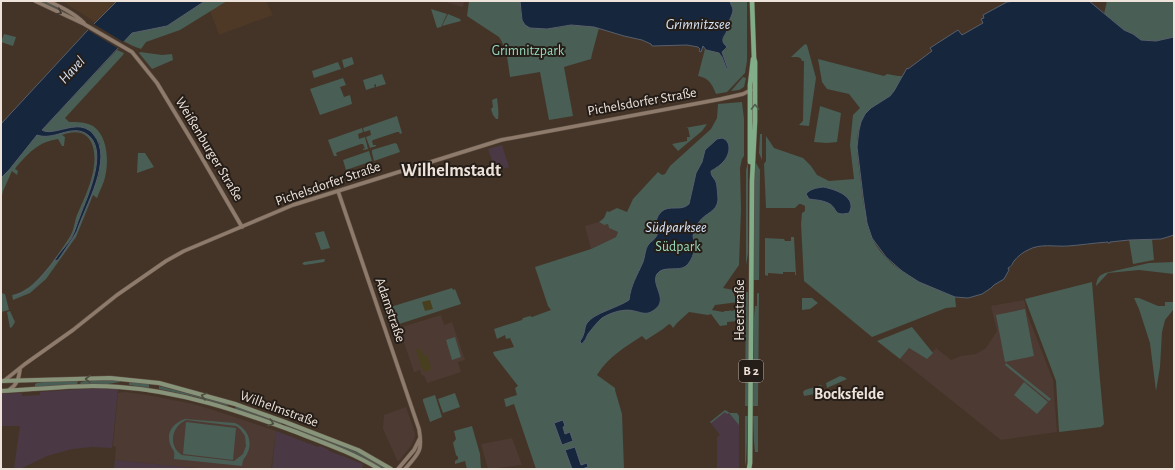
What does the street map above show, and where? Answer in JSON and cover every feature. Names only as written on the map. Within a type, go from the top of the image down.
[{"type":"main road","name":"Heerstraße","points":[[751,469],[752,181],[755,127],[755,62],[752,1]]},
{"type":"main road","name":"Heerstraße","points":[[752,181],[750,155],[750,91],[752,64],[754,58]]},
{"type":"main road","name":"Wilhelmstraße","points":[[3,380],[123,379],[155,382],[230,403],[285,422],[358,450],[391,469]]},
{"type":"main road","points":[[122,387],[123,379]]},
{"type":"main road","points":[[154,390],[155,382]]},
{"type":"main road","name":"Wilhelmstraße","points":[[1,391],[100,386],[154,390],[228,409],[282,427],[348,452],[379,469]]},
{"type":"main road","points":[[228,409],[230,403]]},
{"type":"main road","points":[[282,427],[285,422]]},
{"type":"street","points":[[35,1],[84,24]]},
{"type":"street","points":[[48,1],[72,13],[84,24]]},
{"type":"street","name":"Weißenburger Straße","points":[[84,24],[132,52],[157,83],[242,227]]},
{"type":"street","points":[[750,91],[755,87]]},
{"type":"street","name":"Pichelsdorfer Straße","points":[[3,380],[73,330],[117,295],[162,263],[179,254],[297,204],[501,140],[721,99],[744,94],[750,91]]},
{"type":"street","name":"Adamstraße","points":[[338,191],[421,437]]},
{"type":"street","points":[[8,391],[14,388],[18,380],[20,369]]},
{"type":"street","points":[[398,469],[414,450],[421,437]]},
{"type":"street","points":[[405,469],[418,454],[421,437]]},
{"type":"shaded area","points":[[59,1],[118,1],[95,22],[65,3]]},
{"type":"shaded area","points":[[227,1],[266,1],[273,15],[219,35],[210,11]]},
{"type":"shaded area","points":[[442,1],[464,1],[463,7]]},
{"type":"shaded area","points":[[502,145],[509,167],[496,171],[488,149]]},
{"type":"shaded area","points":[[599,222],[604,225],[608,224],[609,228],[618,232],[616,237],[591,249],[585,226]]},
{"type":"shaded area","points":[[1024,300],[1028,316],[1053,380],[1057,432],[1001,440],[900,359],[909,348],[927,359],[936,348],[951,360],[961,356],[976,354],[986,348],[997,331],[991,306]]},
{"type":"shaded area","points":[[441,315],[444,325],[452,322],[465,360],[458,362],[461,372],[427,383],[420,370],[414,372],[399,328]]},
{"type":"shaded area","points":[[97,388],[118,389],[112,448],[92,447],[72,449],[47,456],[20,469],[14,469],[20,426],[1,426],[1,394],[22,393],[22,396],[40,395],[40,392]]},
{"type":"shaded area","points":[[125,392],[193,404],[276,431],[271,469],[206,469],[115,460],[116,447],[113,446],[118,393]]},
{"type":"shaded area","points":[[406,407],[415,437],[411,446],[398,462],[383,429],[384,415]]},
{"type":"shaded area","points":[[725,410],[730,413],[737,413],[739,416],[739,469],[717,469],[717,437],[720,435],[710,422]]},
{"type":"shaded area","points":[[276,431],[318,447],[320,446],[363,464],[362,469],[272,469]]},
{"type":"shaded area","points":[[512,438],[522,465],[488,469],[481,444]]},
{"type":"shaded area","points":[[115,460],[206,469],[114,469]]},
{"type":"green space","points":[[38,1],[44,1],[78,19],[70,16]]},
{"type":"green space","points":[[205,1],[227,1],[180,30],[146,42],[141,49],[125,42],[125,40],[132,33],[167,26]]},
{"type":"green space","name":"Grimnitzpark","points":[[469,1],[520,1],[523,23],[556,28],[571,25],[599,28],[591,59],[564,67],[573,116],[549,120],[540,72],[510,77],[507,56],[502,41],[499,37],[467,16]]},
{"type":"green space","points":[[730,1],[747,1],[747,61],[745,73],[727,92],[716,94],[710,82],[705,78],[698,76],[705,49],[719,53],[727,70],[722,52],[727,48],[724,45],[723,38],[727,31],[733,12]]},
{"type":"green space","points":[[1107,1],[1174,1],[1174,37],[1156,41],[1141,40],[1124,30],[1104,14]]},
{"type":"green space","points":[[431,9],[447,14],[441,27],[437,28]]},
{"type":"green space","points":[[448,14],[460,19],[461,21],[442,26]]},
{"type":"green space","points":[[4,34],[16,37],[13,46],[1,42]]},
{"type":"green space","points":[[805,44],[807,45],[816,78],[809,126],[799,125],[803,121],[804,61],[796,57],[791,57]]},
{"type":"green space","points":[[117,50],[124,53],[123,55],[65,118],[69,122],[84,123],[93,126],[102,137],[105,144],[107,159],[106,174],[97,198],[93,195],[76,237],[46,279],[30,293],[13,300],[12,295],[26,289],[37,280],[71,235],[77,215],[92,178],[94,163],[93,147],[90,140],[86,136],[80,133],[72,132],[62,135],[65,137],[64,146],[62,146],[58,139],[51,140],[40,145],[30,152],[17,166],[15,169],[18,171],[17,175],[12,171],[3,191],[1,200],[1,178],[37,135],[75,131],[87,134],[93,142],[96,152],[94,177],[74,232],[58,260],[75,234],[99,175],[100,144],[94,135],[85,128],[47,132],[42,130]]},
{"type":"green space","points":[[139,53],[162,55],[172,54],[173,60],[152,69]]},
{"type":"green space","points":[[352,57],[354,64],[344,68],[342,60]]},
{"type":"green space","points":[[818,59],[884,76],[887,74],[902,76],[891,95],[866,114],[859,129],[857,142],[858,156],[866,220],[876,245],[884,256],[905,273],[917,280],[955,297],[956,307],[946,308],[872,337],[804,281],[801,224],[802,213],[805,211],[805,206],[799,204],[795,208],[766,208],[764,164],[766,161],[766,136],[774,148],[803,158],[817,175],[829,181],[854,179],[850,145],[853,115],[860,108],[849,94],[827,89],[822,82]]},
{"type":"green space","points":[[338,62],[341,69],[314,78],[312,71]]},
{"type":"green space","points":[[382,74],[386,84],[376,87],[376,84],[374,85],[375,87],[366,90],[363,80]]},
{"type":"green space","points":[[743,77],[746,78],[744,87],[739,90],[731,91]]},
{"type":"green space","points":[[343,78],[346,85],[340,87],[344,97],[350,95],[352,104],[320,115],[310,89]]},
{"type":"green space","points":[[497,98],[498,119],[496,119],[491,109],[493,107],[492,100]]},
{"type":"green space","name":"Südpark","points":[[742,102],[744,119],[744,156],[740,168],[741,209],[739,265],[723,288],[734,290],[734,296],[739,296],[739,302],[715,305],[712,310],[723,312],[739,309],[739,321],[727,322],[727,325],[720,326],[711,314],[708,315],[689,312],[673,328],[669,324],[646,340],[642,336],[617,353],[602,368],[597,375],[615,388],[622,414],[624,469],[536,469],[514,404],[506,407],[504,399],[517,395],[515,388],[518,386],[493,352],[514,347],[510,338],[506,339],[505,335],[497,339],[494,329],[522,320],[523,318],[530,316],[532,317],[551,310],[548,306],[535,267],[591,249],[616,237],[618,232],[609,228],[608,224],[604,225],[599,222],[604,218],[607,211],[609,212],[617,208],[627,212],[633,199],[658,172],[662,175],[665,174],[670,166],[711,129],[717,118],[718,104]]},
{"type":"green space","points":[[820,106],[841,113],[837,142],[814,142]]},
{"type":"green space","points":[[397,116],[402,133],[400,134],[397,132],[373,140],[373,145],[376,146],[370,148],[366,137],[371,135],[370,130],[364,132],[363,128]]},
{"type":"green space","points":[[707,124],[702,131],[678,151],[672,144],[687,141],[687,137],[690,137],[688,128],[685,128]]},
{"type":"green space","points":[[362,128],[363,132],[358,134],[359,139],[365,137],[368,149],[363,150],[365,148],[363,144],[361,144],[338,152],[336,153],[337,156],[334,156],[328,140]]},
{"type":"green space","points":[[760,134],[762,134],[762,160],[759,153]]},
{"type":"green space","points":[[395,143],[397,144],[400,152],[374,161],[372,150]]},
{"type":"green space","points":[[369,151],[372,161],[346,170],[343,160]]},
{"type":"green space","points":[[138,153],[145,153],[154,167],[137,173]]},
{"type":"green space","points":[[748,162],[748,254],[746,265],[746,170]]},
{"type":"green space","points":[[756,163],[760,170],[759,280],[754,280],[754,165]]},
{"type":"green space","points":[[324,231],[330,248],[321,250],[315,233]]},
{"type":"green space","points":[[791,237],[794,237],[796,275],[795,272],[783,272],[783,274],[768,273],[768,276],[765,275],[765,238],[791,241]]},
{"type":"green space","points":[[1152,239],[1154,260],[1133,264],[1129,240]]},
{"type":"green space","points":[[324,259],[324,262],[305,265],[302,264],[304,262]]},
{"type":"green space","points":[[1174,262],[1174,274],[1139,270],[1108,273],[1096,286],[1098,278],[1105,273],[1149,263]]},
{"type":"green space","points":[[1092,282],[1104,424],[1101,427],[1059,432],[1056,381],[1025,299]]},
{"type":"green space","points":[[452,288],[453,290],[455,289],[461,304],[390,327],[384,309]]},
{"type":"green space","points":[[746,292],[748,292],[748,406],[745,406]]},
{"type":"green space","points":[[1,293],[5,294],[9,310],[1,312]]},
{"type":"green space","points":[[758,293],[758,406],[753,406],[754,317]]},
{"type":"green space","points":[[802,298],[812,298],[818,303],[810,309],[802,310]]},
{"type":"green space","points":[[1134,298],[1139,298],[1158,306],[1165,306],[1165,302],[1173,302],[1173,310],[1165,320],[1162,332],[1160,367],[1156,391],[1150,343]]},
{"type":"green space","points":[[1025,309],[1034,356],[1005,362],[996,315]]},
{"type":"green space","points":[[10,311],[15,322],[10,328],[7,312]]},
{"type":"green space","points":[[912,327],[933,353],[927,359],[909,348],[900,359],[877,341]]},
{"type":"green space","points":[[455,337],[461,357],[452,360],[446,340]]},
{"type":"green space","points":[[1006,363],[1051,399],[1049,401],[1005,365]]},
{"type":"green space","points":[[840,376],[847,379],[827,388],[826,383]]},
{"type":"green space","points":[[78,380],[77,385],[35,387],[35,384],[37,383],[49,381]]},
{"type":"green space","points":[[92,380],[120,380],[120,382],[108,384],[80,384],[81,382]]},
{"type":"green space","points":[[129,381],[149,384],[149,388],[129,385]]},
{"type":"green space","points":[[1024,382],[1048,402],[1037,414],[1014,395]]},
{"type":"green space","points":[[821,385],[824,390],[815,394],[804,396],[803,392],[805,390]]},
{"type":"green space","points":[[159,386],[228,405],[227,406],[196,397],[159,389]]},
{"type":"green space","points":[[455,393],[460,407],[443,413],[438,399]]},
{"type":"green space","points":[[435,395],[442,417],[430,422],[423,399]]},
{"type":"green space","points":[[236,406],[281,422],[281,424],[235,409]]},
{"type":"green space","points":[[725,410],[730,413],[737,413],[739,416],[739,425],[729,413],[727,414],[725,412],[711,423],[710,422]]},
{"type":"green space","points":[[745,416],[748,416],[746,466],[745,461]]},
{"type":"green space","points":[[753,416],[758,416],[758,452],[755,452]]},
{"type":"green space","points":[[185,419],[235,423],[239,425],[248,434],[250,443],[242,466],[174,459],[174,452],[169,439],[170,431],[174,425]],"holes":[[[186,420],[236,426],[245,436],[246,446],[243,454],[234,461],[182,455],[175,447],[173,442],[174,432],[177,427]]]},
{"type":"green space","points":[[186,422],[236,428],[233,460],[183,454]]},
{"type":"green space","points":[[286,425],[344,446],[387,469],[384,469],[348,451]]},
{"type":"green space","points":[[472,426],[480,454],[481,469],[467,469],[465,461],[455,464],[458,457],[456,455],[453,443],[456,439],[454,431]]},
{"type":"sand","points":[[430,300],[433,309],[425,311],[422,302]]},
{"type":"sand","points":[[421,349],[423,356],[427,355],[431,368],[427,372],[422,369],[416,350]]},
{"type":"water","name":"Havel","points":[[117,1],[205,1],[167,26],[132,33],[42,130],[49,132],[71,127],[86,128],[94,135],[99,145],[101,157],[100,169],[96,183],[77,231],[58,260],[54,261],[71,239],[92,185],[97,160],[93,140],[85,133],[79,131],[49,136],[37,135],[1,178],[1,124],[87,31]]},
{"type":"water","name":"Grimnitzsee","points":[[520,1],[730,1],[733,12],[723,38],[723,42],[727,47],[722,52],[728,69],[727,70],[719,53],[706,50],[703,46],[701,52],[699,51],[700,49],[698,47],[687,45],[652,46],[651,44],[642,40],[594,27],[571,25],[547,29],[530,28],[525,25],[522,20]]},
{"type":"water","points":[[1089,1],[1124,30],[1141,40],[1156,41],[1174,37],[1174,235],[1161,239],[1129,240],[1068,246],[1043,246],[1033,248],[1022,253],[1015,259],[1008,268],[1009,270],[1004,279],[982,294],[968,298],[955,297],[919,282],[902,271],[886,257],[872,238],[867,223],[857,147],[859,130],[865,114],[871,108],[890,96],[907,68],[908,69],[932,51],[930,48],[958,30],[962,35],[983,23],[981,19],[984,18],[983,15],[1007,2]]},
{"type":"water","name":"Südparksee","points":[[722,138],[729,145],[728,155],[717,168],[711,171],[716,183],[718,198],[717,204],[713,210],[701,219],[696,226],[693,236],[695,243],[694,250],[690,262],[683,268],[667,269],[660,271],[657,274],[656,283],[660,303],[657,308],[647,313],[626,310],[605,316],[596,324],[581,344],[580,341],[590,319],[629,300],[647,247],[657,235],[656,222],[658,216],[661,212],[668,208],[682,208],[689,204],[696,173],[702,162],[705,150],[717,139]]},
{"type":"water","points":[[823,187],[839,192],[848,198],[851,207],[849,213],[840,214],[828,203],[809,199],[806,194],[809,191]]},
{"type":"water","points":[[563,420],[565,434],[570,432],[573,441],[562,445],[554,423]]},
{"type":"water","points":[[575,447],[581,465],[587,463],[588,467],[582,469],[572,469],[565,450]]},
{"type":"pier","points":[[92,23],[125,43],[119,49],[86,29]]},
{"type":"waterway","points":[[15,296],[35,285],[54,262]]},
{"type":"district","name":"Wilhelmstadt","points":[[451,171]]},
{"type":"district","name":"Bocksfelde","points":[[849,394]]}]
